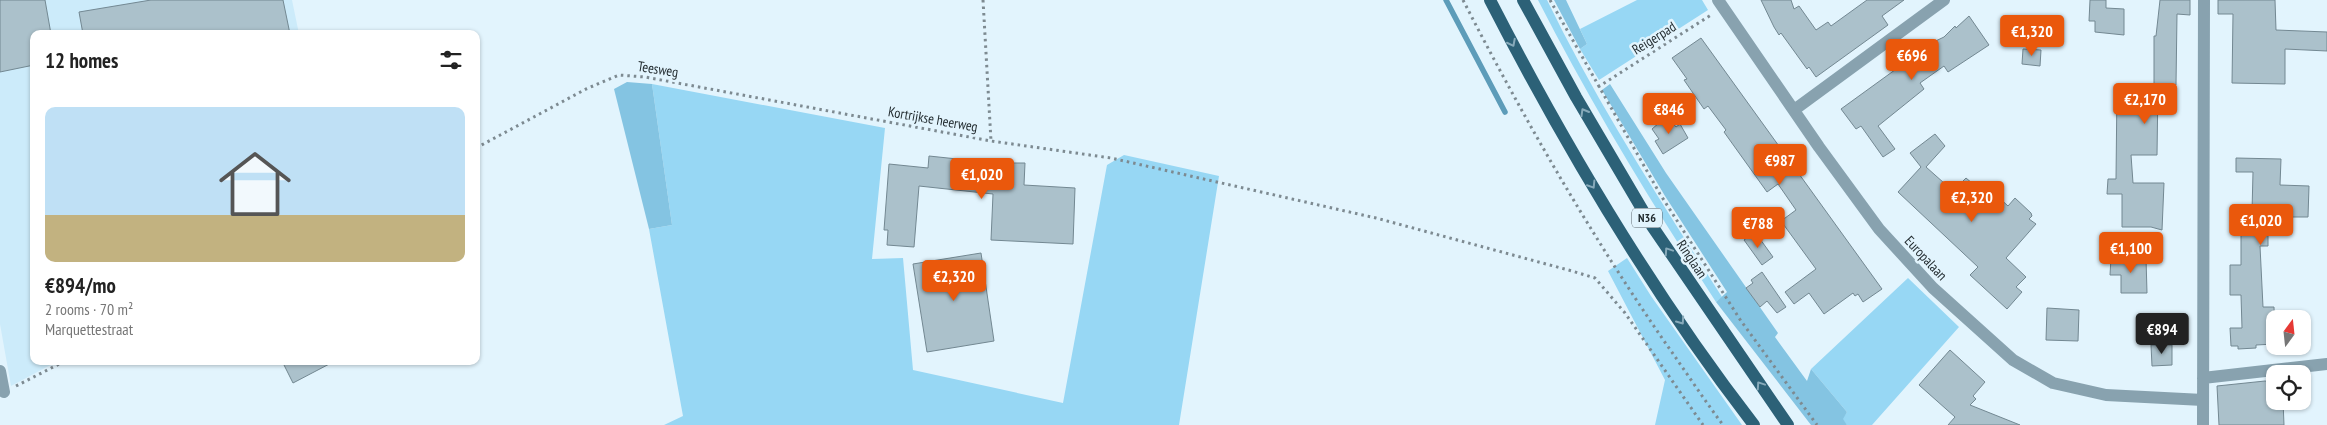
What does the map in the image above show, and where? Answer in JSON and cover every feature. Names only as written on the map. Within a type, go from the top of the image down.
[{"type":"main road","name":"N36","points":[[1490,0],[1518,55],[1580,165],[1659,291],[1754,425]]},
{"type":"main road","name":"Ringlaan","points":[[1522,0],[1576,97],[1652,226],[1788,425]]},
{"type":"street","points":[[1794,110],[1944,0]]},
{"type":"street","points":[[2203,425],[2204,0]]},
{"type":"street","name":"Europalaan","points":[[1720,4],[1879,229],[1932,288],[2013,360],[2053,383],[2106,395],[2203,400]]},
{"type":"street","points":[[2203,378],[2327,364]]},
{"type":"street","points":[[0,371],[4,392]]},
{"type":"path","name":"Kortrijkse heerweg","points":[[851,116],[990,140],[983,0]]},
{"type":"path","points":[[1463,0],[1558,177],[1639,305],[1723,425]]},
{"type":"path","points":[[1550,0],[1660,194],[1736,313],[1817,425]]},
{"type":"path","name":"Reigerpad","points":[[1598,87],[1720,4]]},
{"type":"path","name":"Teesweg","points":[[480,146],[586,89],[619,75],[645,77],[851,116]]},
{"type":"path","points":[[990,140],[1111,158],[1376,218],[1572,270],[1595,278],[1626,313],[1703,425]]},
{"type":"path","points":[[4,392],[57,365]]},
{"type":"shaded area","points":[[0,0],[292,0],[298,30],[30,30],[30,365],[50,365],[11,386],[0,324]]},
{"type":"shaded area","points":[[1538,0],[1547,0],[1608,114],[1722,297],[1716,302],[1623,153],[1579,77]]},
{"type":"shaded area","points":[[1554,0],[1566,0],[1587,44],[1580,49]]},
{"type":"shaded area","points":[[1637,0],[1702,0],[1708,10],[1599,80],[1580,49],[1587,44],[1580,29]]},
{"type":"shaded area","points":[[627,82],[652,84],[672,225],[649,229],[614,89]]},
{"type":"shaded area","points":[[652,84],[885,128],[872,259],[903,258],[913,370],[1063,403],[1107,165],[1124,155],[1219,176],[1179,425],[664,425],[683,416],[649,229],[672,225]]},
{"type":"shaded area","points":[[1610,84],[1666,173],[1778,333],[1775,337],[1807,381],[1811,369],[1847,412],[1843,419],[1847,425],[1811,425],[1716,302],[1727,292],[1665,196],[1602,90]]},
{"type":"shaded area","points":[[1627,258],[1651,296],[1742,425],[1655,425],[1665,380],[1608,271]]},
{"type":"shaded area","points":[[1908,278],[1959,327],[1872,425],[1847,425],[1842,419],[1847,412],[1811,369]]},
{"type":"building","points":[[0,0],[45,0],[50,30],[30,30],[30,66],[0,72]]},
{"type":"building","points":[[151,0],[283,0],[289,30],[82,30],[79,12]]},
{"type":"building","points":[[1761,0],[1791,0],[1794,9],[1799,6],[1816,30],[1828,22],[1831,26],[1867,0],[1904,0],[1882,16],[1888,25],[1816,77],[1809,67],[1807,69],[1781,33],[1779,35]]},
{"type":"building","points":[[2090,0],[2106,0],[2106,8],[2124,9],[2124,35],[2095,32],[2095,21],[2089,21]]},
{"type":"building","points":[[2160,0],[2190,0],[2190,15],[2177,14],[2176,85],[2158,85],[2157,155],[2131,155],[2133,183],[2164,183],[2162,230],[2151,227],[2122,227],[2122,194],[2107,194],[2108,179],[2116,179],[2117,86],[2154,84],[2154,36],[2156,36]]},
{"type":"building","points":[[2218,0],[2275,0],[2276,30],[2327,32],[2327,51],[2285,49],[2285,84],[2232,83],[2233,14],[2218,14]]},
{"type":"building","points":[[1969,16],[1989,45],[1948,72],[1944,66],[1920,83],[1924,89],[1878,126],[1895,149],[1883,157],[1861,126],[1856,129],[1841,109],[1910,59],[1923,47],[1944,37]]},
{"type":"building","points":[[1701,38],[1882,289],[1863,302],[1858,294],[1855,296],[1853,293],[1824,314],[1809,293],[1794,304],[1785,292],[1816,269],[1781,221],[1796,210],[1778,184],[1767,192],[1724,132],[1726,130],[1708,106],[1704,109],[1684,80],[1687,79],[1672,58]]},
{"type":"building","points":[[2023,49],[2041,50],[2040,66],[2022,64]]},
{"type":"building","points":[[1667,116],[1676,127],[1680,124],[1688,138],[1663,154],[1655,141],[1659,139],[1652,129]]},
{"type":"building","points":[[1935,134],[1945,146],[1926,167],[1953,191],[1966,178],[1979,189],[1984,184],[2008,206],[2015,198],[2031,213],[2032,216],[2029,219],[2036,224],[2006,258],[2026,277],[2016,287],[2022,292],[2007,309],[1970,275],[1978,267],[1898,192],[1921,167],[1910,153]]},
{"type":"building","points":[[929,156],[995,163],[1025,163],[1024,185],[1075,188],[1073,244],[991,240],[993,194],[919,186],[914,247],[887,245],[888,230],[884,230],[889,164],[928,168]]},
{"type":"building","points":[[2236,158],[2281,159],[2280,185],[2309,186],[2308,217],[2280,217],[2280,229],[2268,230],[2268,246],[2260,246],[2263,307],[2274,307],[2274,310],[2266,310],[2266,344],[2256,345],[2256,348],[2238,349],[2238,346],[2231,346],[2230,328],[2242,328],[2241,295],[2230,295],[2230,265],[2241,265],[2241,227],[2238,227],[2239,212],[2252,212],[2253,172],[2236,172]]},
{"type":"building","points":[[1755,232],[1773,257],[1762,265],[1744,240]]},
{"type":"building","points":[[981,253],[994,341],[927,352],[913,264]]},
{"type":"building","points":[[2111,258],[2146,258],[2147,293],[2121,293],[2121,275],[2110,275]]},
{"type":"building","points":[[1762,272],[1786,307],[1777,313],[1767,301],[1760,307],[1746,288],[1753,283],[1751,280]]},
{"type":"building","points":[[2047,308],[2079,310],[2078,341],[2046,340]]},
{"type":"building","points":[[2151,345],[2172,345],[2172,365],[2152,366]]},
{"type":"building","points":[[1950,350],[1985,382],[1973,396],[1976,399],[1970,405],[2020,425],[1948,425],[1955,417],[1919,385]]},
{"type":"building","points":[[284,365],[327,365],[293,383]]},
{"type":"building","points":[[2266,381],[2266,410],[2283,410],[2284,425],[2219,425],[2217,386]]},
{"type":"waterway","points":[[1446,0],[1505,112]]}]
